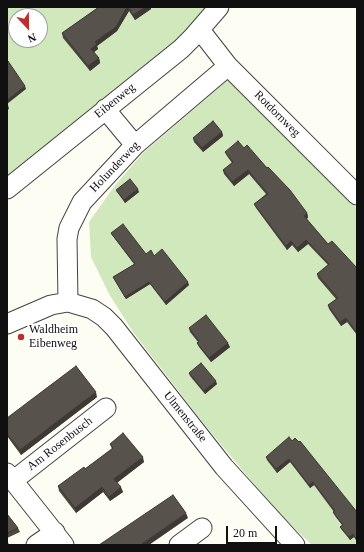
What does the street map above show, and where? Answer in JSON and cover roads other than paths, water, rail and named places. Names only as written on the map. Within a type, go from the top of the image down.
[{"type":"street","name":"Eibenweg","points":[[7,189],[180,49],[200,30],[219,7]]},
{"type":"street","name":"Rotdornweg","points":[[200,30],[228,66],[357,195]]},
{"type":"street","name":"Holunderweg","points":[[60,304],[66,265],[69,228],[82,202],[134,145],[228,66]]},
{"type":"street","points":[[105,109],[134,145]]},
{"type":"street","points":[[10,329],[60,304]]},
{"type":"street","name":"Ulmenstraße","points":[[60,304],[92,309],[114,327],[224,467],[295,545]]},
{"type":"street","name":"Am Rosenbusch","points":[[10,477],[106,408]]},
{"type":"street","points":[[10,477],[60,538],[36,545]]},
{"type":"street","points":[[179,545],[202,528]]},
{"type":"place","name":"Waldheim Eibenweg","points":[[21,337]]}]
